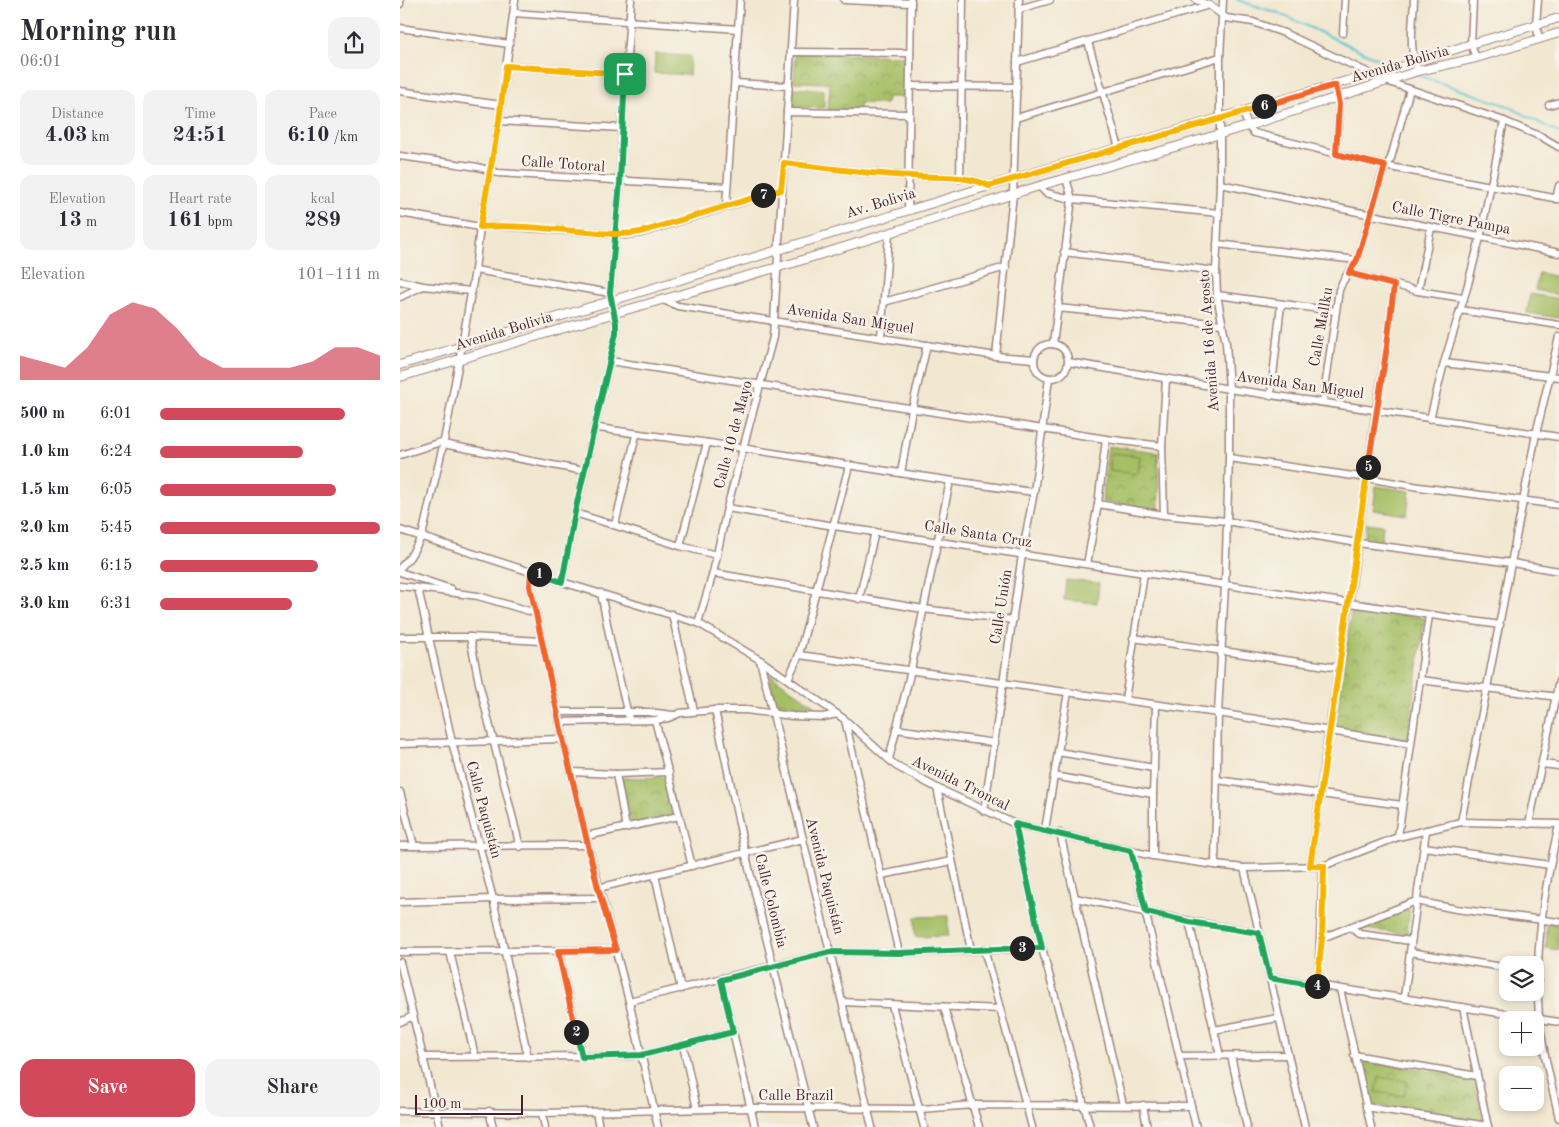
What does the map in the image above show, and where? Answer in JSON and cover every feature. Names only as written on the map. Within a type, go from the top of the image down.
[{"type":"street","points":[[400,568],[410,557],[422,536],[444,443],[472,291],[480,227],[499,121],[515,0]]},
{"type":"street","points":[[562,582],[584,470],[616,333],[615,313],[610,293],[620,182],[625,74],[631,0]]},
{"type":"street","points":[[726,206],[740,0]]},
{"type":"street","points":[[777,250],[794,0]]},
{"type":"street","points":[[844,0],[911,1],[908,210]]},
{"type":"street","points":[[960,179],[963,0]]},
{"type":"street","points":[[996,356],[1013,194],[1020,0]]},
{"type":"street","points":[[1019,9],[1050,0]]},
{"type":"street","points":[[1196,0],[1209,5],[1230,19],[1253,22],[1284,32],[1386,81],[1504,121],[1542,137],[1559,147]]},
{"type":"street","name":"Avenida 16 de Agosto","points":[[1215,866],[1218,713],[1225,586],[1229,389],[1226,344],[1217,295],[1216,271],[1220,184],[1220,57],[1223,0]]},
{"type":"street","points":[[1343,33],[1345,0]]},
{"type":"street","points":[[1414,0],[1411,64],[1418,71]]},
{"type":"street","points":[[1473,0],[1471,44],[1476,58]]},
{"type":"street","points":[[1538,0],[1536,24],[1540,39]]},
{"type":"street","points":[[1017,62],[1209,5]]},
{"type":"street","points":[[514,13],[738,29]]},
{"type":"street","name":"Avenida Bolivia","points":[[1411,64],[1559,18]]},
{"type":"street","points":[[400,28],[509,44]]},
{"type":"street","name":"Avenida Bolivia","points":[[1220,134],[1418,71],[1476,58],[1559,33]]},
{"type":"street","points":[[1088,42],[1119,148]]},
{"type":"street","points":[[791,52],[910,53]]},
{"type":"street","points":[[1016,118],[1220,57]]},
{"type":"street","name":"Av. Bolivia","points":[[612,302],[908,210],[1411,64]]},
{"type":"street","points":[[506,66],[625,74]]},
{"type":"street","points":[[735,83],[788,86]]},
{"type":"street","points":[[1335,85],[1339,111],[1336,154]]},
{"type":"street","points":[[910,86],[1017,87]]},
{"type":"street","name":"Calle Mallku","points":[[1323,402],[1335,311],[1340,290],[1357,260],[1385,166],[1391,158],[1410,89]]},
{"type":"street","points":[[400,91],[501,105]]},
{"type":"street","points":[[1548,105],[1559,102]]},
{"type":"street","points":[[787,112],[909,114]]},
{"type":"street","points":[[1243,112],[1248,126],[1254,133],[1385,166],[1558,199],[1559,186]]},
{"type":"street","points":[[499,121],[622,128]]},
{"type":"street","points":[[1430,419],[1480,238],[1489,185],[1504,121]]},
{"type":"street","name":"Av. Bolivia","points":[[615,313],[776,268],[1039,186],[1220,134]]},
{"type":"street","name":"Calle Totoral","points":[[400,156],[478,167],[498,173],[620,182],[727,187]]},
{"type":"street","points":[[784,163],[908,176],[960,179],[981,182],[989,186]]},
{"type":"street","points":[[1052,344],[1072,199],[1066,178]]},
{"type":"street","name":"Calle Tigre Pampa","points":[[1220,184],[1559,253]]},
{"type":"street","points":[[1039,186],[1046,193],[1072,199],[1219,213]]},
{"type":"street","points":[[400,213],[480,227],[546,228],[615,234],[641,232],[781,190]]},
{"type":"street","points":[[1418,292],[1430,228]]},
{"type":"street","points":[[882,338],[889,234]]},
{"type":"street","points":[[1217,244],[1357,260]]},
{"type":"street","name":"Calle 10 de Mayo","points":[[698,622],[713,573],[727,508],[761,385],[772,337],[777,250]]},
{"type":"street","points":[[1064,252],[1216,271]]},
{"type":"street","points":[[884,302],[1006,267]]},
{"type":"street","points":[[475,270],[610,293]]},
{"type":"street","points":[[1349,273],[1418,292],[1463,298]]},
{"type":"street","points":[[400,281],[423,286],[472,291]]},
{"type":"street","points":[[1310,866],[1376,410],[1387,346],[1394,285]]},
{"type":"street","points":[[400,297],[423,286]]},
{"type":"street","points":[[1217,295],[1335,311]]},
{"type":"street","name":"Avenida San Miguel","points":[[663,300],[678,306],[774,322],[996,356],[1034,359]]},
{"type":"street","name":"Avenida Bolivia","points":[[400,365],[462,345],[612,302]]},
{"type":"street","points":[[1271,394],[1281,304]]},
{"type":"street","points":[[1057,308],[1222,324]]},
{"type":"street","points":[[1460,310],[1559,325]]},
{"type":"street","name":"Avenida Bolivia","points":[[400,378],[615,313]]},
{"type":"street","points":[[1461,822],[1536,434],[1559,337]]},
{"type":"street","points":[[1047,344],[1052,344],[1062,348],[1068,362],[1060,376],[1049,378],[1039,374],[1034,364],[1034,359],[1038,349],[1047,344]]},
{"type":"street","points":[[901,473],[912,408],[927,345]]},
{"type":"street","points":[[610,361],[1106,439],[1162,446]]},
{"type":"street","name":"Avenida San Miguel","points":[[1068,362],[1229,389],[1559,437]]},
{"type":"street","points":[[1444,363],[1559,377]]},
{"type":"street","name":"Calle Unión","points":[[984,810],[1022,555],[1034,492],[1049,378]]},
{"type":"street","points":[[1164,515],[1162,446],[1166,379]]},
{"type":"street","points":[[594,427],[636,435],[743,448],[849,466],[1034,492]]},
{"type":"street","points":[[615,525],[636,435]]},
{"type":"street","points":[[1087,564],[1098,504],[1106,439]]},
{"type":"street","points":[[400,454],[444,443],[584,470]]},
{"type":"street","points":[[680,546],[707,443]]},
{"type":"street","points":[[1228,458],[1366,478],[1418,488],[1559,504]]},
{"type":"street","points":[[788,679],[800,655],[849,466]]},
{"type":"street","points":[[889,759],[911,670],[950,481]]},
{"type":"street","points":[[1098,504],[1164,515],[1226,521],[1358,542],[1512,563],[1559,572]]},
{"type":"street","name":"Calle Santa Cruz","points":[[727,508],[1144,574],[1500,625]]},
{"type":"street","points":[[575,512],[680,546],[717,555]]},
{"type":"street","name":"Avenida Troncal","points":[[400,530],[562,582],[698,622],[760,660],[844,719],[896,766],[937,788],[1015,824],[1154,856],[1215,866],[1244,868],[1324,866],[1398,837],[1461,822],[1559,824]]},
{"type":"street","points":[[859,599],[875,532]]},
{"type":"street","points":[[531,571],[530,586],[559,722],[598,888],[629,1001],[658,1127]]},
{"type":"street","points":[[400,572],[464,593],[536,613]]},
{"type":"street","points":[[713,573],[859,599],[1013,620]]},
{"type":"street","points":[[1125,700],[1144,574]]},
{"type":"street","points":[[400,586],[464,593]]},
{"type":"street","name":"Calle Paquistán","points":[[418,588],[452,742],[480,845],[528,1057]]},
{"type":"street","points":[[601,593],[628,716]]},
{"type":"street","points":[[672,614],[694,711]]},
{"type":"street","points":[[1398,837],[1429,615]]},
{"type":"street","points":[[400,637],[470,637],[541,641]]},
{"type":"street","points":[[470,637],[479,682],[520,846]]},
{"type":"street","points":[[1133,638],[1340,668]]},
{"type":"street","points":[[800,655],[1003,682],[1156,706],[1218,713],[1411,744]]},
{"type":"street","name":"Avenida Paquistán","points":[[760,660],[872,1127]]},
{"type":"street","points":[[1420,680],[1557,697]]},
{"type":"street","points":[[1529,824],[1559,681]]},
{"type":"street","points":[[1045,830],[1068,692]]},
{"type":"street","points":[[1154,856],[1153,794],[1156,706]]},
{"type":"street","points":[[557,712],[628,716],[655,720],[694,711],[715,710],[792,716],[823,717],[837,714]]},
{"type":"street","name":"Calle Colombia","points":[[715,710],[745,852],[813,1127]]},
{"type":"street","points":[[559,722],[655,713],[675,716]]},
{"type":"street","points":[[844,719],[899,953]]},
{"type":"street","points":[[655,720],[692,866]]},
{"type":"street","points":[[896,729],[995,744]]},
{"type":"street","points":[[400,744],[563,739]]},
{"type":"street","points":[[1058,752],[1154,768]]},
{"type":"street","points":[[1542,764],[1559,766]]},
{"type":"street","points":[[572,772],[616,774],[669,772]]},
{"type":"street","points":[[616,774],[626,828]]},
{"type":"street","points":[[1054,776],[1153,794]]},
{"type":"street","points":[[1217,780],[1402,805]]},
{"type":"street","points":[[937,788],[971,950]]},
{"type":"street","points":[[400,792],[414,846]]},
{"type":"street","points":[[586,836],[679,816]]},
{"type":"street","points":[[1015,824],[1042,948],[1090,1127]]},
{"type":"street","points":[[1538,956],[1541,918],[1559,824]]},
{"type":"street","points":[[1404,998],[1426,830]]},
{"type":"street","points":[[1060,833],[1123,1105]]},
{"type":"street","points":[[598,888],[803,839]]},
{"type":"street","points":[[400,846],[588,846]]},
{"type":"street","points":[[1424,846],[1550,865]]},
{"type":"street","points":[[1131,851],[1196,1127]]},
{"type":"street","points":[[881,876],[952,861]]},
{"type":"street","points":[[1318,986],[1322,938],[1324,866]]},
{"type":"street","points":[[1244,868],[1305,1127]]},
{"type":"street","points":[[655,875],[682,988]]},
{"type":"street","points":[[400,902],[601,898]]},
{"type":"street","points":[[1075,898],[1189,922],[1259,933]]},
{"type":"street","points":[[1322,938],[1416,902],[1559,922]]},
{"type":"street","points":[[1189,922],[1220,1056]]},
{"type":"street","points":[[1350,927],[1360,934],[1411,941]]},
{"type":"street","points":[[629,1001],[830,952],[899,953],[1042,948]]},
{"type":"street","points":[[984,949],[1032,1127]]},
{"type":"street","points":[[400,952],[616,950]]},
{"type":"street","points":[[558,951],[582,1057]]},
{"type":"street","points":[[450,952],[475,1056]]},
{"type":"street","points":[[1410,952],[1499,967]]},
{"type":"street","points":[[400,962],[440,1127]]},
{"type":"street","points":[[1270,978],[1499,1012]]},
{"type":"street","points":[[721,980],[755,1127]]},
{"type":"street","points":[[1340,989],[1370,1127]]},
{"type":"street","points":[[842,1002],[1000,1009]]},
{"type":"street","points":[[892,1005],[924,1127]]},
{"type":"street","points":[[944,1007],[979,1127]]},
{"type":"street","points":[[1366,1107],[1488,1126],[1463,1007]]},
{"type":"street","points":[[400,1022],[414,1016]]},
{"type":"street","points":[[1214,1030],[1278,1018]]},
{"type":"street","points":[[1544,1019],[1559,1022]]},
{"type":"street","points":[[424,1057],[642,1055],[733,1032]]},
{"type":"street","points":[[1544,1043],[1559,1118]]},
{"type":"street","points":[[683,1045],[696,1109]]},
{"type":"street","points":[[1180,1056],[1288,1055]]},
{"type":"street","points":[[1354,1055],[1477,1076]]},
{"type":"street","points":[[1231,1056],[1248,1127]]},
{"type":"street","name":"Calle Brazil","points":[[400,1111],[542,1113],[751,1108],[920,1109],[974,1105],[1084,1104],[1191,1106]]},
{"type":"street","points":[[1143,1105],[1147,1127]]},
{"type":"street","points":[[489,1111],[493,1127]]},
{"type":"street","points":[[596,1112],[599,1127]]},
{"type":"street","points":[[542,1113],[545,1127]]},
{"type":"green space","points":[[795,53],[904,56],[903,97],[887,97],[886,104],[859,103],[859,110],[828,110],[830,83],[794,82]]},
{"type":"green space","points":[[655,54],[690,56],[689,75],[654,73]]},
{"type":"green space","points":[[794,88],[824,90],[824,108],[793,107]]},
{"type":"green space","points":[[1539,273],[1559,277],[1559,295],[1535,290]]},
{"type":"green space","points":[[1530,294],[1559,299],[1559,318],[1527,313]]},
{"type":"green space","points":[[1108,446],[1158,452],[1159,510],[1102,502]]},
{"type":"green space","points":[[1111,453],[1140,456],[1138,474],[1110,471]]},
{"type":"green space","points":[[1376,486],[1410,491],[1407,515],[1373,510]]},
{"type":"green space","points":[[1367,523],[1383,525],[1381,543],[1364,540]]},
{"type":"green space","points":[[1066,580],[1099,583],[1097,603],[1064,600]]},
{"type":"green space","points":[[1352,607],[1425,618],[1408,740],[1335,729]]},
{"type":"green space","points":[[771,675],[814,705],[814,708],[777,708],[769,677]]},
{"type":"green space","points":[[667,777],[676,814],[631,824],[621,778]]},
{"type":"green space","points":[[1410,909],[1407,934],[1354,928]]},
{"type":"green space","points":[[948,916],[948,936],[915,937],[915,917]]},
{"type":"green space","points":[[1547,923],[1559,925],[1559,950],[1546,948]]},
{"type":"green space","points":[[1360,1060],[1474,1078],[1483,1121],[1368,1104]]},
{"type":"green space","points":[[1379,1077],[1407,1081],[1404,1096],[1376,1092]]},
{"type":"waterway","points":[[1237,0],[1278,13],[1394,66]]},
{"type":"waterway","points":[[1417,75],[1508,106],[1559,133]]},
{"type":"route","points":[[625,74],[506,66],[491,171],[480,227],[546,228],[615,234],[625,235],[641,232],[781,190],[784,163],[908,176],[960,179],[981,182],[989,186],[1335,85],[1339,104],[1336,154],[1385,166],[1357,260],[1349,273],[1394,285],[1387,346],[1376,410],[1310,866],[1324,866],[1322,938],[1318,986],[1270,978],[1259,933],[1189,922],[1146,912],[1131,851],[1015,824],[1042,948],[899,953],[830,952],[721,980],[733,1032],[642,1055],[582,1057],[558,951],[616,950],[588,846],[530,586],[531,571],[562,582],[575,512],[616,333],[615,313],[610,293],[615,234],[620,182],[625,74]]}]
